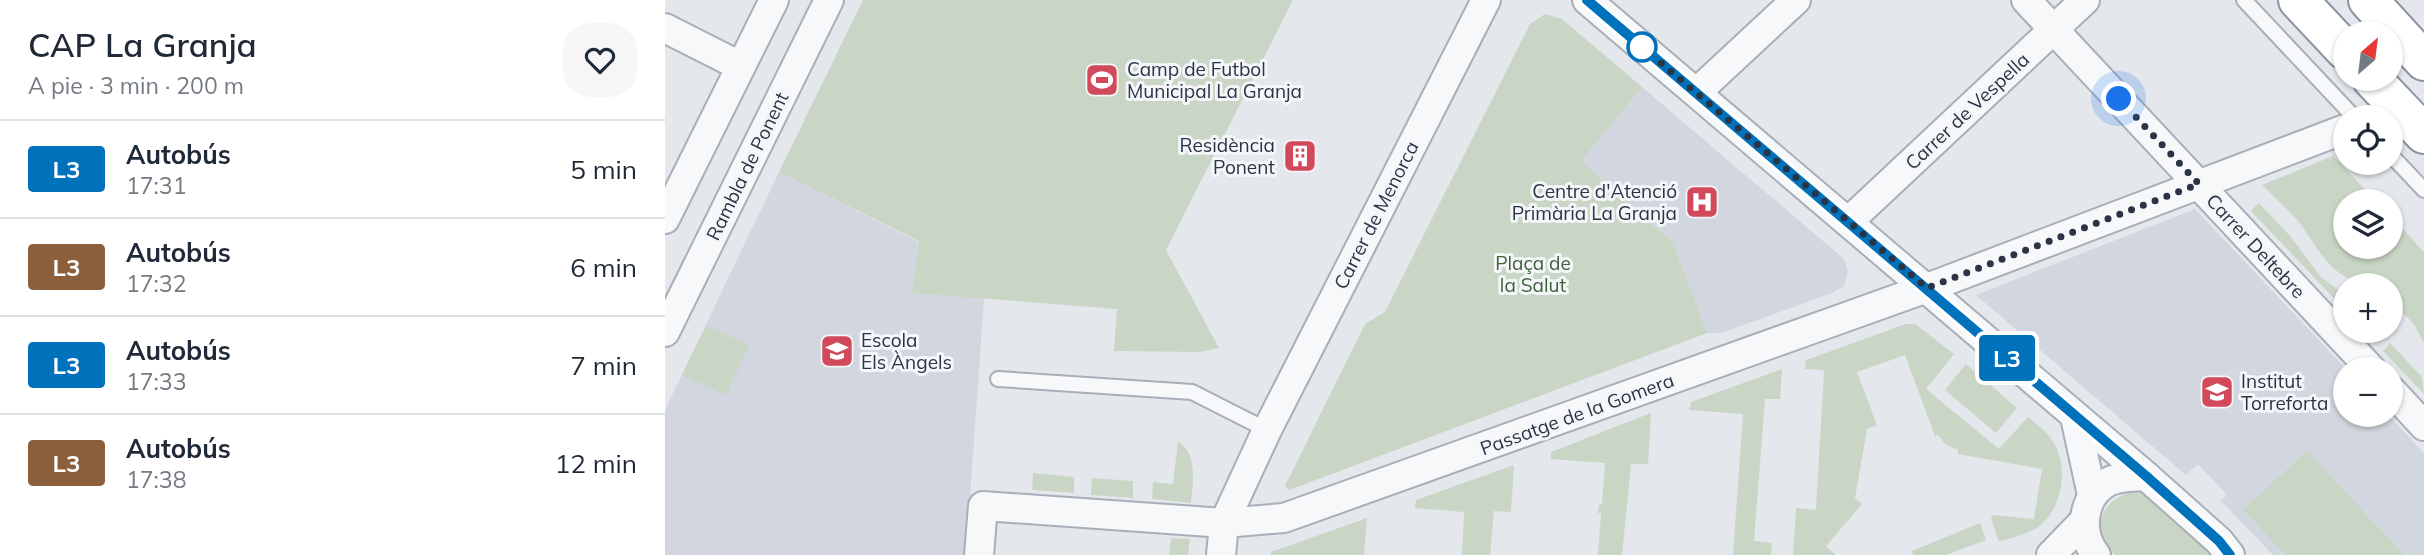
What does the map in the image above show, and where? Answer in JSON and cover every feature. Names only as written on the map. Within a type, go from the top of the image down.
[{"type":"highway","points":[[2298,0],[2333,37]]},
{"type":"highway","points":[[2368,0],[2424,61]]},
{"type":"highway","points":[[2383,91],[2424,134]]},
{"type":"street","points":[[665,219],[774,0]]},
{"type":"street","name":"Rambla de Ponent","points":[[665,332],[829,0]]},
{"type":"street","name":"Carrer de Menorca","points":[[1221,555],[1224,523],[1267,430],[1486,0]]},
{"type":"street","points":[[1587,0],[2146,476],[2230,555]]},
{"type":"street","points":[[1697,93],[1796,0]]},
{"type":"street","name":"Carrer Deltebre","points":[[2026,0],[2360,357]]},
{"type":"street","name":"Carrer de Vespella","points":[[1848,222],[2085,0]]},
{"type":"street","points":[[665,29],[740,66]]},
{"type":"street","name":"Passatge de la Gomera","points":[[1224,523],[1284,518],[1927,288],[2333,134]]},
{"type":"street","points":[[2403,403],[2424,426]]},
{"type":"street","points":[[2051,555],[2083,523],[2092,495],[2075,417]]},
{"type":"street","points":[[2092,495],[2108,481],[2146,476]]},
{"type":"street","points":[[979,555],[983,506],[1224,523]]},
{"type":"street","points":[[2083,523],[2088,546],[2096,555]]},
{"type":"lane","points":[[2244,0],[2343,105]]},
{"type":"lane","points":[[2403,168],[2424,190]]},
{"type":"lane","points":[[998,379],[1192,392],[1267,430]]},
{"type":"shaded area","name":"Centre d'Atenció Primària La Granja","points":[[1642,87],[1844,259],[1848,271],[1844,286],[1832,293],[1721,333],[1707,333],[1673,243],[1580,161]]},
{"type":"shaded area","name":"Escola Els Àngels","points":[[779,172],[919,242],[912,293],[984,298],[966,555],[665,555],[665,410]]},
{"type":"shaded area","name":"Institut Torreforta","points":[[2195,209],[2335,357],[2333,427],[2399,427],[2424,453],[2424,555],[2273,555],[2221,501],[2227,495],[2198,464],[2186,475],[1976,295]]},
{"type":"green space","points":[[863,0],[1293,0],[1166,250],[1219,348],[1200,352],[1114,351],[1117,309],[912,293],[919,241],[779,172]]},
{"type":"green space","name":"Plaça de la Salut","points":[[1545,14],[1562,19],[1642,87],[1581,161],[1673,243],[1707,333],[1289,490],[1285,486],[1365,324],[1385,312],[1530,24]]},
{"type":"green space","points":[[2333,156],[2333,175],[2351,175],[2365,189],[2333,189],[2333,259],[2403,259],[2403,229],[2424,252],[2424,343],[2414,324],[2403,313],[2403,273],[2338,272],[2322,255],[2295,217],[2262,185]]},
{"type":"green space","points":[[2259,203],[2291,237],[2320,276],[2333,286],[2333,297],[2251,211]]},
{"type":"green space","points":[[1906,324],[1915,324],[1954,354],[1926,389],[1999,449],[2028,417],[2048,435],[2057,449],[2062,470],[2056,504],[2051,514],[2035,529],[1999,542],[1991,519],[1993,515],[2034,519],[2042,469],[1958,454],[1958,450],[1946,445],[1938,435],[1935,436],[1905,355],[1857,372],[1877,425],[1867,429],[1855,498],[1862,504],[1826,546],[1836,555],[1793,555],[1796,508],[1816,510],[1824,370],[1805,369],[1806,360]]},
{"type":"green space","points":[[706,326],[749,345],[726,395],[682,375]]},
{"type":"green space","points":[[2390,343],[2422,377],[2424,394],[2403,372],[2403,357],[2389,357],[2383,351]]},
{"type":"green space","points":[[1966,364],[2017,408],[1996,433],[1945,390]]},
{"type":"green space","points":[[1782,369],[1780,399],[1765,399],[1754,541],[1772,543],[1771,555],[1733,555],[1743,414],[1689,410],[1691,402]]},
{"type":"green space","points":[[1651,413],[1648,464],[1631,464],[1622,555],[1598,555],[1601,513],[1598,513],[1599,505],[1602,504],[1605,463],[1551,459],[1551,452]]},
{"type":"green space","points":[[1178,441],[1189,454],[1193,469],[1191,503],[1152,499],[1153,482],[1173,484]]},
{"type":"green space","points":[[2307,451],[2404,555],[2286,555],[2243,510]]},
{"type":"green space","points":[[1514,465],[1511,512],[1494,511],[1490,555],[1462,555],[1464,512],[1415,508],[1416,500]]},
{"type":"green space","points":[[1033,473],[1074,477],[1074,493],[1032,490]]},
{"type":"green space","points":[[1092,478],[1133,481],[1133,498],[1091,495]]},
{"type":"green space","points":[[2138,490],[2154,496],[2217,555],[2115,555],[2101,534],[2102,515],[2116,499]]},
{"type":"green space","points":[[1367,518],[1364,555],[1271,555],[1271,552]]},
{"type":"green space","points":[[1980,523],[1986,540],[1946,555],[1913,555],[1912,551]]},
{"type":"green space","points":[[1171,538],[1190,539],[1188,555],[1169,555]]},
{"type":"bus line","name":"L3","points":[[1587,0],[2146,476],[2219,541],[2230,555]]},
{"type":"place","name":"Camp de Futbol Municipal La Granja","points":[[1102,80]]},
{"type":"place","name":"Residència Ponent","points":[[1300,156]]},
{"type":"place","name":"Centre d'Atenció Primària La Granja","points":[[1702,202]]},
{"type":"place","name":"Escola Els Àngels","points":[[837,351]]},
{"type":"place","name":"Institut Torreforta","points":[[2217,392]]},
{"type":"route","points":[[1642,47],[1927,288],[2199,184],[2119,99]]}]
